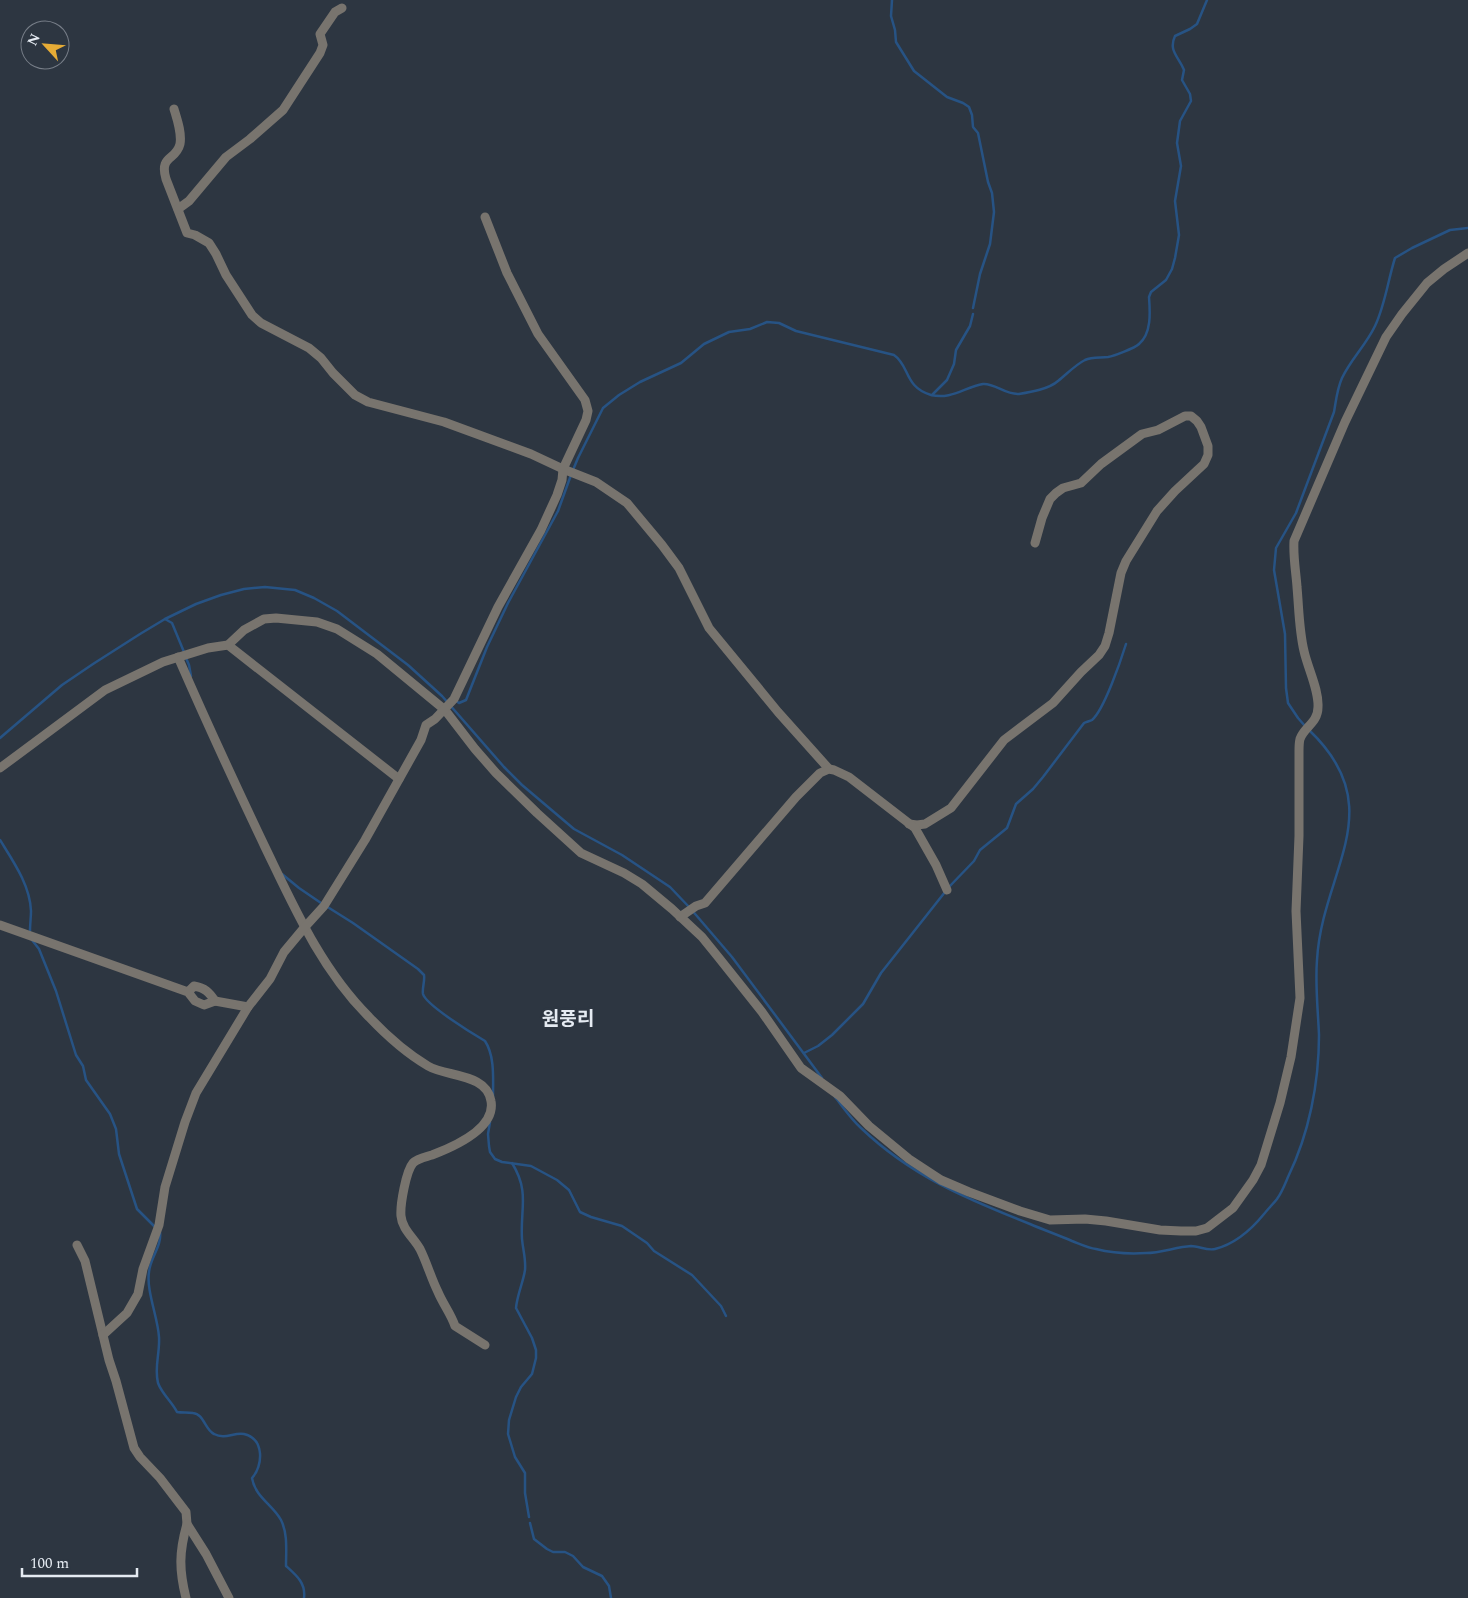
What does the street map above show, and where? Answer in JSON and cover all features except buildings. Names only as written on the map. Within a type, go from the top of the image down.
[{"type":"street","points":[[178,209],[189,201],[226,157],[283,110],[320,53],[323,45],[320,34],[335,12],[342,8]]},
{"type":"street","points":[[174,108],[180,130],[180,145],[165,162],[163,170],[187,233],[209,243],[226,275],[252,315],[261,323],[310,348],[355,395],[368,402],[452,424],[531,454],[596,482],[627,503],[679,568],[709,628],[778,712],[829,769],[849,777],[915,828],[936,864],[947,890]]},
{"type":"street","points":[[103,1335],[127,1313],[138,1294],[143,1269],[159,1225],[165,1187],[191,1105],[204,1079],[248,1007],[270,979],[284,952],[324,906],[365,840],[422,740],[426,725],[445,710],[454,699],[498,607],[542,530],[557,495],[563,469],[586,420],[588,411],[585,400],[538,334],[508,273],[485,217]]},
{"type":"street","points":[[0,768],[105,690],[163,662],[208,648],[228,645],[244,630],[264,620],[276,618],[317,622],[336,629],[377,654],[445,710],[496,773],[568,842],[581,852],[624,873],[659,897],[702,937],[762,1012],[801,1068],[840,1096],[869,1126],[894,1148],[924,1170],[969,1192],[1020,1212],[1050,1220],[1092,1219],[1181,1232],[1207,1228],[1233,1208],[1261,1165],[1272,1133],[1291,1057],[1300,998],[1296,911],[1299,836],[1299,751],[1302,735],[1314,722],[1318,709],[1318,696],[1307,666],[1300,631],[1293,551],[1294,541],[1345,422],[1386,337],[1426,284],[1468,253]]},
{"type":"street","points":[[909,824],[925,824],[951,808],[1004,740],[1054,703],[1081,672],[1099,655],[1105,646],[1109,633],[1121,573],[1126,561],[1157,511],[1204,464],[1208,455],[1208,446],[1197,421],[1191,416],[1185,416],[1158,430],[1142,434],[1101,464],[1081,483],[1063,488],[1056,493],[1050,499],[1042,518],[1035,543]]},
{"type":"street","points":[[228,645],[399,779]]},
{"type":"street","points":[[178,657],[228,772],[304,928],[344,988],[367,1016],[430,1067],[477,1082],[487,1091],[491,1101],[487,1120],[480,1129],[458,1144],[415,1161],[410,1167],[401,1207],[403,1226],[419,1247],[438,1294],[455,1326],[484,1345]]},
{"type":"street","points":[[680,917],[696,906],[705,903],[796,797],[820,773],[829,769]]},
{"type":"street","points":[[0,926],[188,992],[195,1002],[204,1005],[215,1000],[248,1007]]},
{"type":"street","points":[[188,992],[194,986],[202,987],[215,1000]]},
{"type":"street","points":[[77,1245],[85,1261],[109,1360],[134,1448],[186,1512],[187,1524],[180,1556],[181,1576],[186,1598]]},
{"type":"street","points":[[187,1524],[229,1598]]},
{"type":"waterway","points":[[892,0],[891,16],[896,42],[914,71],[947,97],[969,107],[973,127],[978,133],[992,193],[994,212],[990,244],[980,274],[973,308]]},
{"type":"waterway","points":[[573,470],[603,408],[619,395],[640,382],[681,363],[704,344],[729,332],[750,329],[767,322],[779,323],[796,331],[894,355],[903,365],[916,387],[931,395],[938,396],[951,395],[983,384],[992,385],[1014,394],[1040,390],[1054,384],[1085,360],[1111,356],[1137,346],[1148,328],[1150,315],[1149,297],[1151,292],[1166,280],[1172,269],[1179,235],[1175,201],[1181,166],[1177,143],[1180,121],[1191,101],[1190,94],[1182,80],[1184,70],[1173,50],[1173,41],[1175,36],[1197,24],[1207,0]]},
{"type":"waterway","points":[[1305,726],[1288,703],[1285,634],[1274,570],[1276,548],[1296,513],[1334,412],[1342,378],[1371,333],[1378,318],[1395,258],[1450,230],[1468,228]]},
{"type":"waterway","points":[[932,395],[947,380],[954,364],[956,350],[970,326],[973,314]]},
{"type":"waterway","points":[[456,701],[459,703],[466,700],[487,647],[508,603],[558,511],[571,475]]},
{"type":"waterway","points":[[0,738],[62,685],[165,619],[196,604],[244,589],[265,587],[295,590],[337,611],[408,665],[442,696],[522,785],[574,829],[622,855],[670,887],[732,957],[822,1078]]},
{"type":"waterway","points":[[165,619],[172,623],[184,652]]},
{"type":"waterway","points":[[948,888],[974,861],[980,850],[1007,828],[1016,804],[1033,789],[1084,723],[1092,720],[1097,715],[1112,684],[1126,644]]},
{"type":"waterway","points":[[186,658],[191,676]]},
{"type":"waterway","points":[[835,1097],[850,1117],[880,1145],[920,1173],[984,1205],[1087,1247],[1127,1253],[1152,1253],[1191,1246],[1212,1249],[1229,1244],[1242,1236],[1259,1220],[1282,1191],[1302,1143],[1315,1090],[1319,1053],[1316,988],[1317,960],[1321,928],[1346,841],[1349,814],[1346,787],[1333,759],[1309,730]]},
{"type":"waterway","points":[[0,840],[28,892],[31,911],[30,931]]},
{"type":"waterway","points":[[282,874],[321,903]]},
{"type":"waterway","points":[[804,1053],[818,1046],[832,1035],[863,1004],[881,973],[945,892]]},
{"type":"waterway","points":[[326,906],[418,969],[424,975],[423,994],[426,999],[451,1019],[485,1041],[492,1061],[493,1097]]},
{"type":"waterway","points":[[32,940],[39,949],[56,991],[76,1055],[83,1066],[86,1080],[110,1114],[116,1129],[119,1154],[137,1209],[156,1228]]},
{"type":"waterway","points":[[490,1122],[489,1146],[490,1152],[495,1159],[502,1162],[531,1166],[557,1180],[569,1190],[580,1212],[622,1226],[647,1243],[654,1251],[692,1275],[721,1306],[726,1316]]},
{"type":"waterway","points":[[512,1163],[518,1173],[523,1192],[522,1239],[525,1262],[525,1270],[516,1308],[532,1338],[536,1350],[536,1358],[532,1374],[521,1387],[516,1397],[509,1420],[508,1434],[515,1457],[525,1473],[525,1493],[529,1517]]},
{"type":"waterway","points":[[160,1232],[159,1242],[150,1267],[149,1279],[159,1337],[158,1383],[177,1412],[197,1414],[214,1434],[218,1436],[244,1434],[256,1441],[259,1447],[260,1460],[256,1473],[252,1478],[254,1485],[260,1496],[281,1520],[286,1537],[286,1566],[297,1576],[302,1584],[304,1598]]},
{"type":"waterway","points":[[530,1523],[534,1539],[547,1549],[553,1552],[565,1552],[573,1556],[583,1567],[602,1576],[609,1586],[611,1598]]},
{"type":"district","name":"원풍리","points":[[568,1019]]}]
